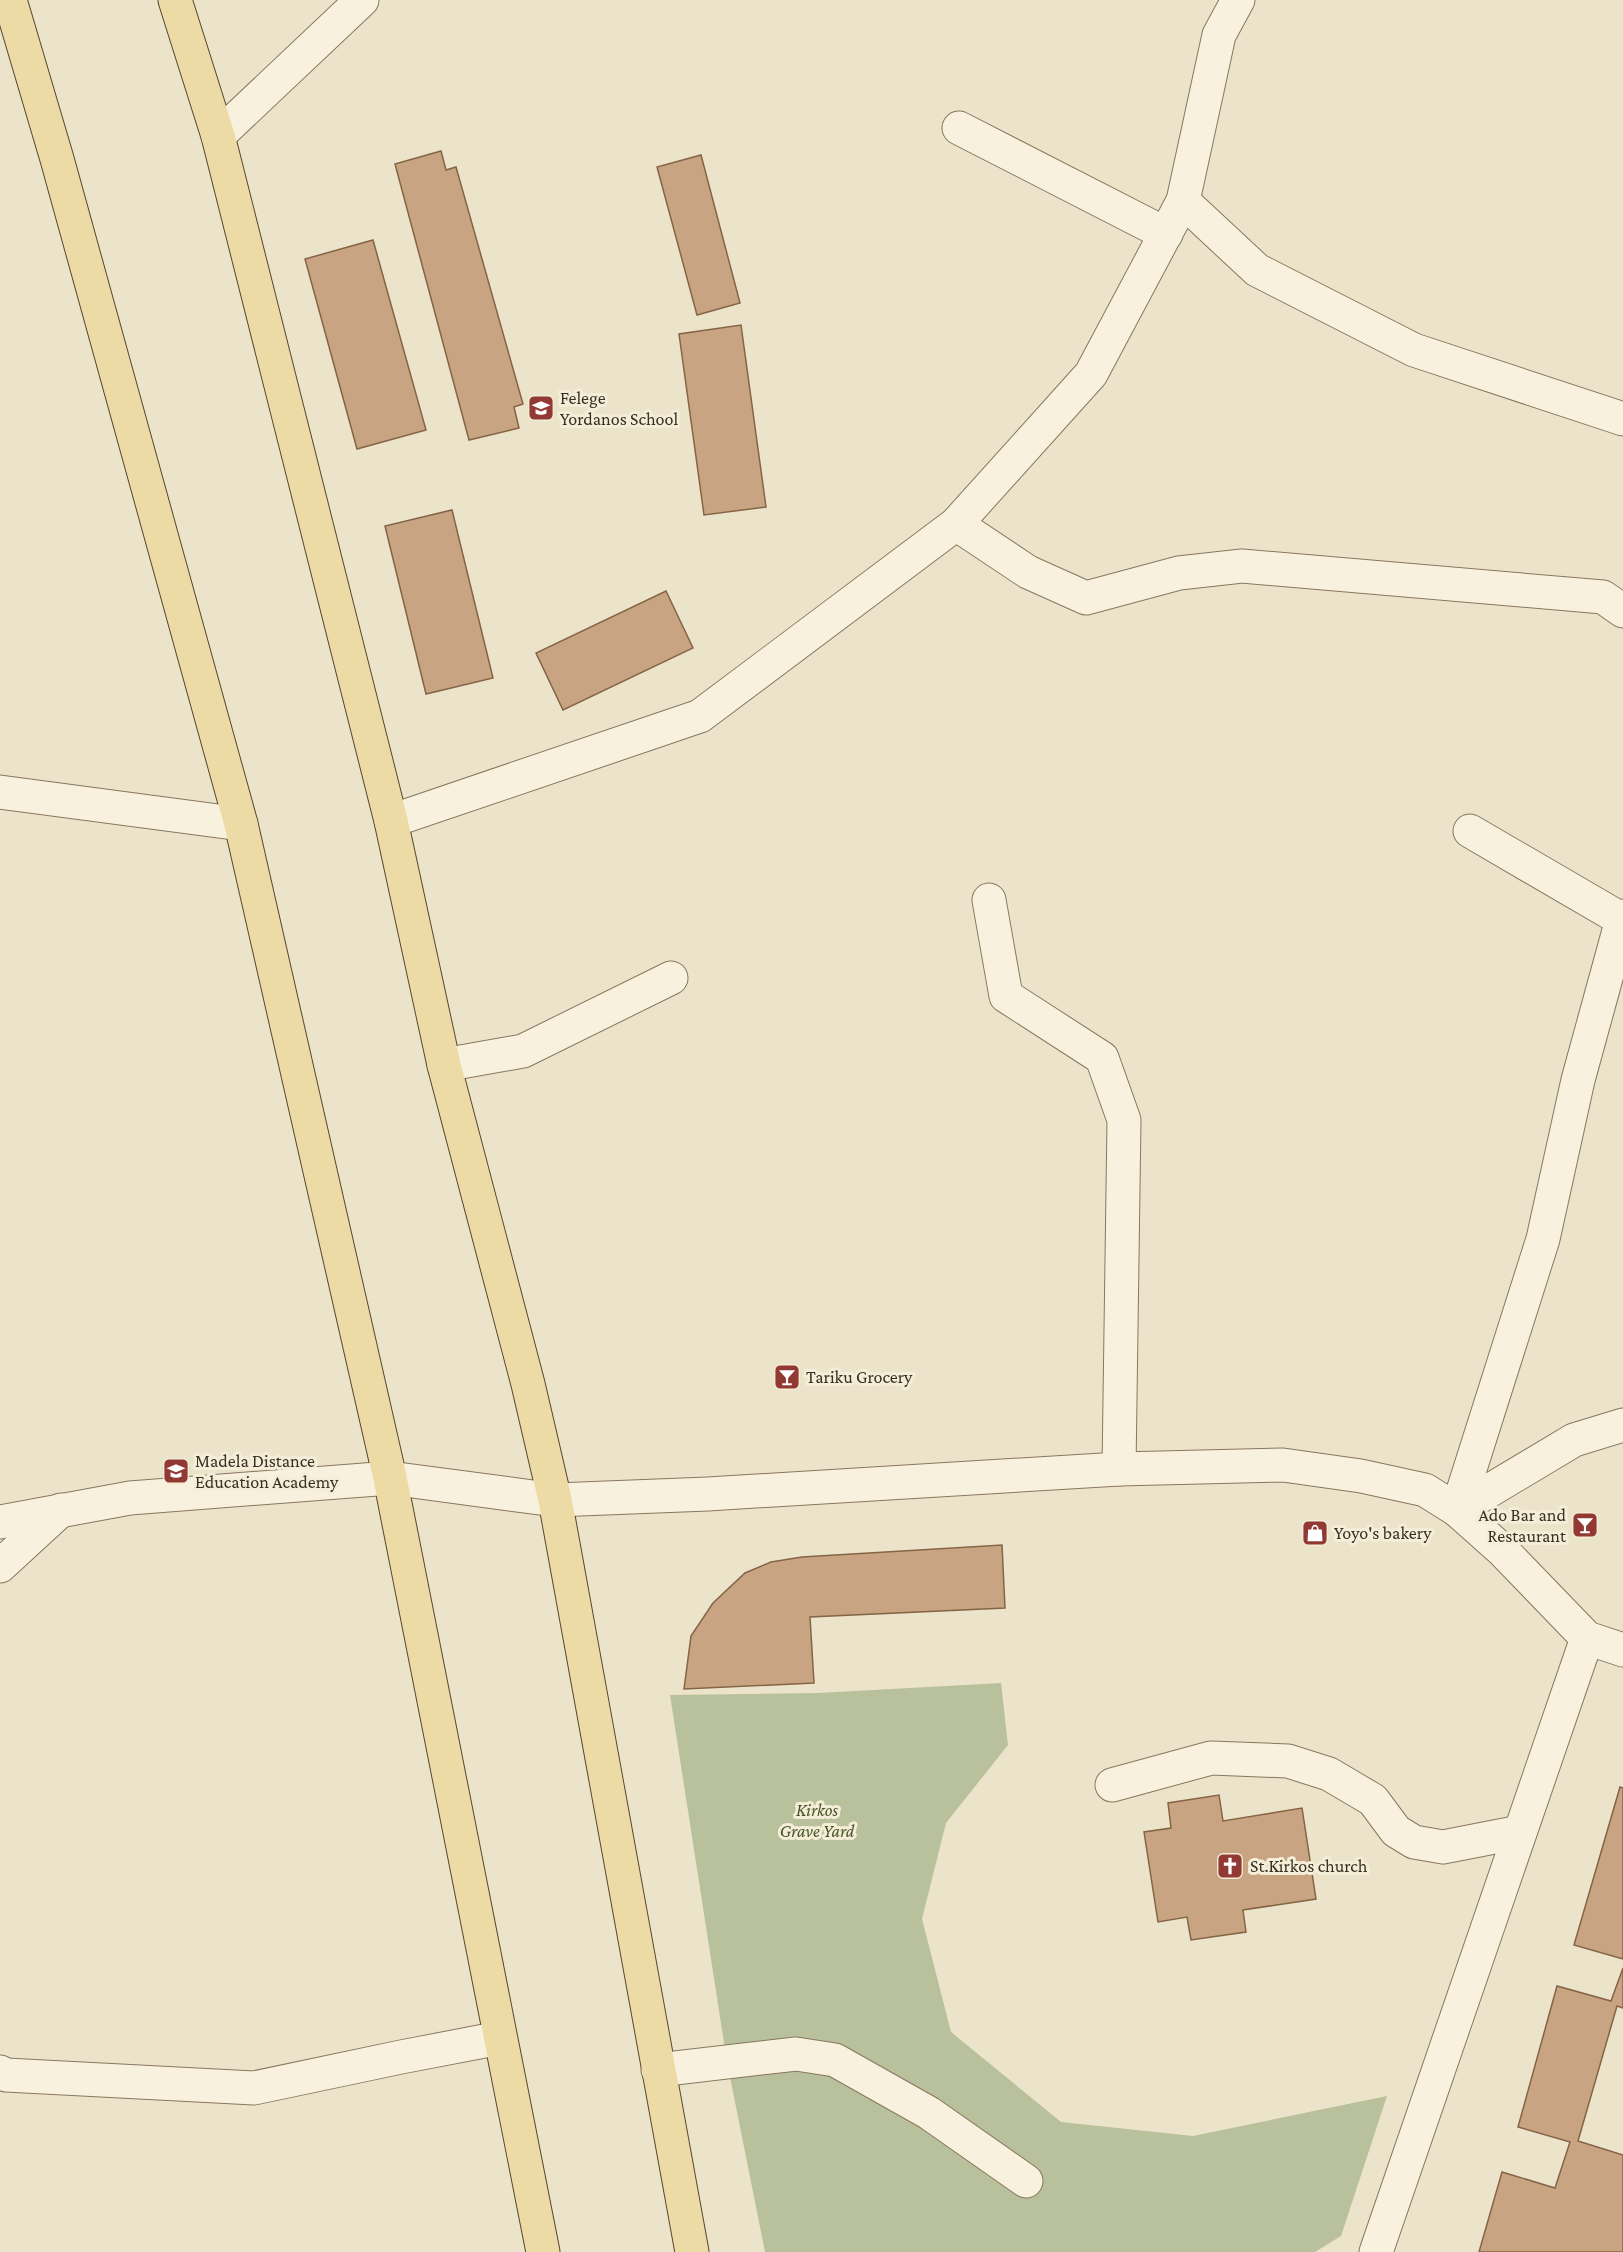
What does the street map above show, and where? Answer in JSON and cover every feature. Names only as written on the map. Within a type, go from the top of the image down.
[{"type":"main road","points":[[10,0],[57,159],[241,824],[390,1478],[543,2252]]},
{"type":"main road","points":[[175,0],[218,136],[391,821],[444,1065],[528,1384],[555,1500],[692,2252]]},
{"type":"street","points":[[218,136],[362,0]]},
{"type":"street","points":[[391,821],[700,716],[956,524],[1091,374],[1183,201],[1219,35],[1238,0]]},
{"type":"street","points":[[959,128],[1166,234]]},
{"type":"street","points":[[1183,201],[1257,270],[1414,350],[1623,419]]},
{"type":"street","points":[[956,524],[1028,572],[1086,597],[1179,573],[1242,566],[1603,597],[1623,611]]},
{"type":"street","points":[[0,792],[241,824]]},
{"type":"street","points":[[1457,1510],[1543,1239],[1578,1080],[1622,918],[1470,831]]},
{"type":"street","points":[[989,900],[1006,996],[1102,1058],[1124,1120],[1119,1469]]},
{"type":"street","points":[[444,1065],[523,1051],[671,978]]},
{"type":"street","points":[[1457,1510],[1574,1440],[1623,1425]]},
{"type":"street","points":[[0,1522],[130,1498],[390,1478],[555,1500],[708,1494],[1119,1469],[1283,1465],[1361,1476],[1425,1490],[1457,1510],[1503,1551],[1587,1638],[1623,1650]]},
{"type":"street","points":[[0,1566],[62,1509]]},
{"type":"street","points":[[1376,2252],[1587,1638]]},
{"type":"street","points":[[1112,1785],[1211,1758],[1288,1761],[1329,1774],[1373,1800],[1396,1831],[1414,1842],[1443,1847],[1520,1832]]},
{"type":"street","points":[[2,2076],[254,2088],[401,2056],[500,2038]]},
{"type":"street","points":[[658,2070],[796,2054],[835,2060],[929,2113],[1026,2181]]},
{"type":"green space","name":"Kirkos Grave Yard","points":[[1001,1683],[1008,1745],[946,1823],[922,1919],[951,2032],[1061,2122],[1193,2136],[1387,2096],[1341,2236],[1315,2252],[765,2252],[727,2062],[670,1695],[818,1693]]},
{"type":"building","points":[[441,151],[446,170],[456,167],[523,404],[514,407],[519,428],[469,440],[395,164]]},
{"type":"building","points":[[701,155],[740,303],[697,315],[657,167]]},
{"type":"building","points":[[373,240],[426,430],[357,449],[305,259]]},
{"type":"building","points":[[741,325],[766,507],[704,515],[679,334]]},
{"type":"building","points":[[452,510],[493,678],[426,694],[385,526]]},
{"type":"building","points":[[666,591],[693,648],[563,710],[536,653]]},
{"type":"building","points":[[1002,1545],[1005,1608],[810,1617],[814,1683],[684,1689],[691,1636],[713,1603],[745,1573],[771,1562],[802,1557]]},
{"type":"building","points":[[1620,1787],[1623,1788],[1623,1959],[1574,1945]]},
{"type":"building","name":"St.Kirkos church","points":[[1219,1795],[1223,1821],[1302,1808],[1316,1899],[1243,1910],[1246,1932],[1191,1940],[1187,1917],[1158,1922],[1144,1832],[1171,1828],[1168,1803]]},
{"type":"building","points":[[1623,1968],[1623,2008],[1617,2006],[1578,2141],[1623,2155],[1623,2252],[1479,2252],[1502,2172],[1555,2188],[1570,2142],[1518,2127],[1557,1986],[1611,2001]]},
{"type":"place","name":"Felege Yordanos School","points":[[541,408]]},
{"type":"place","name":"Tariku Grocery","points":[[787,1377]]},
{"type":"place","name":"Madela Distance Education Academy","points":[[176,1471]]},
{"type":"place","name":"Ado Bar and Restaurant","points":[[1585,1525]]},
{"type":"place","name":"Yoyo's bakery","points":[[1315,1533]]},
{"type":"place","name":"St.Kirkos church","points":[[1230,1866]]}]
